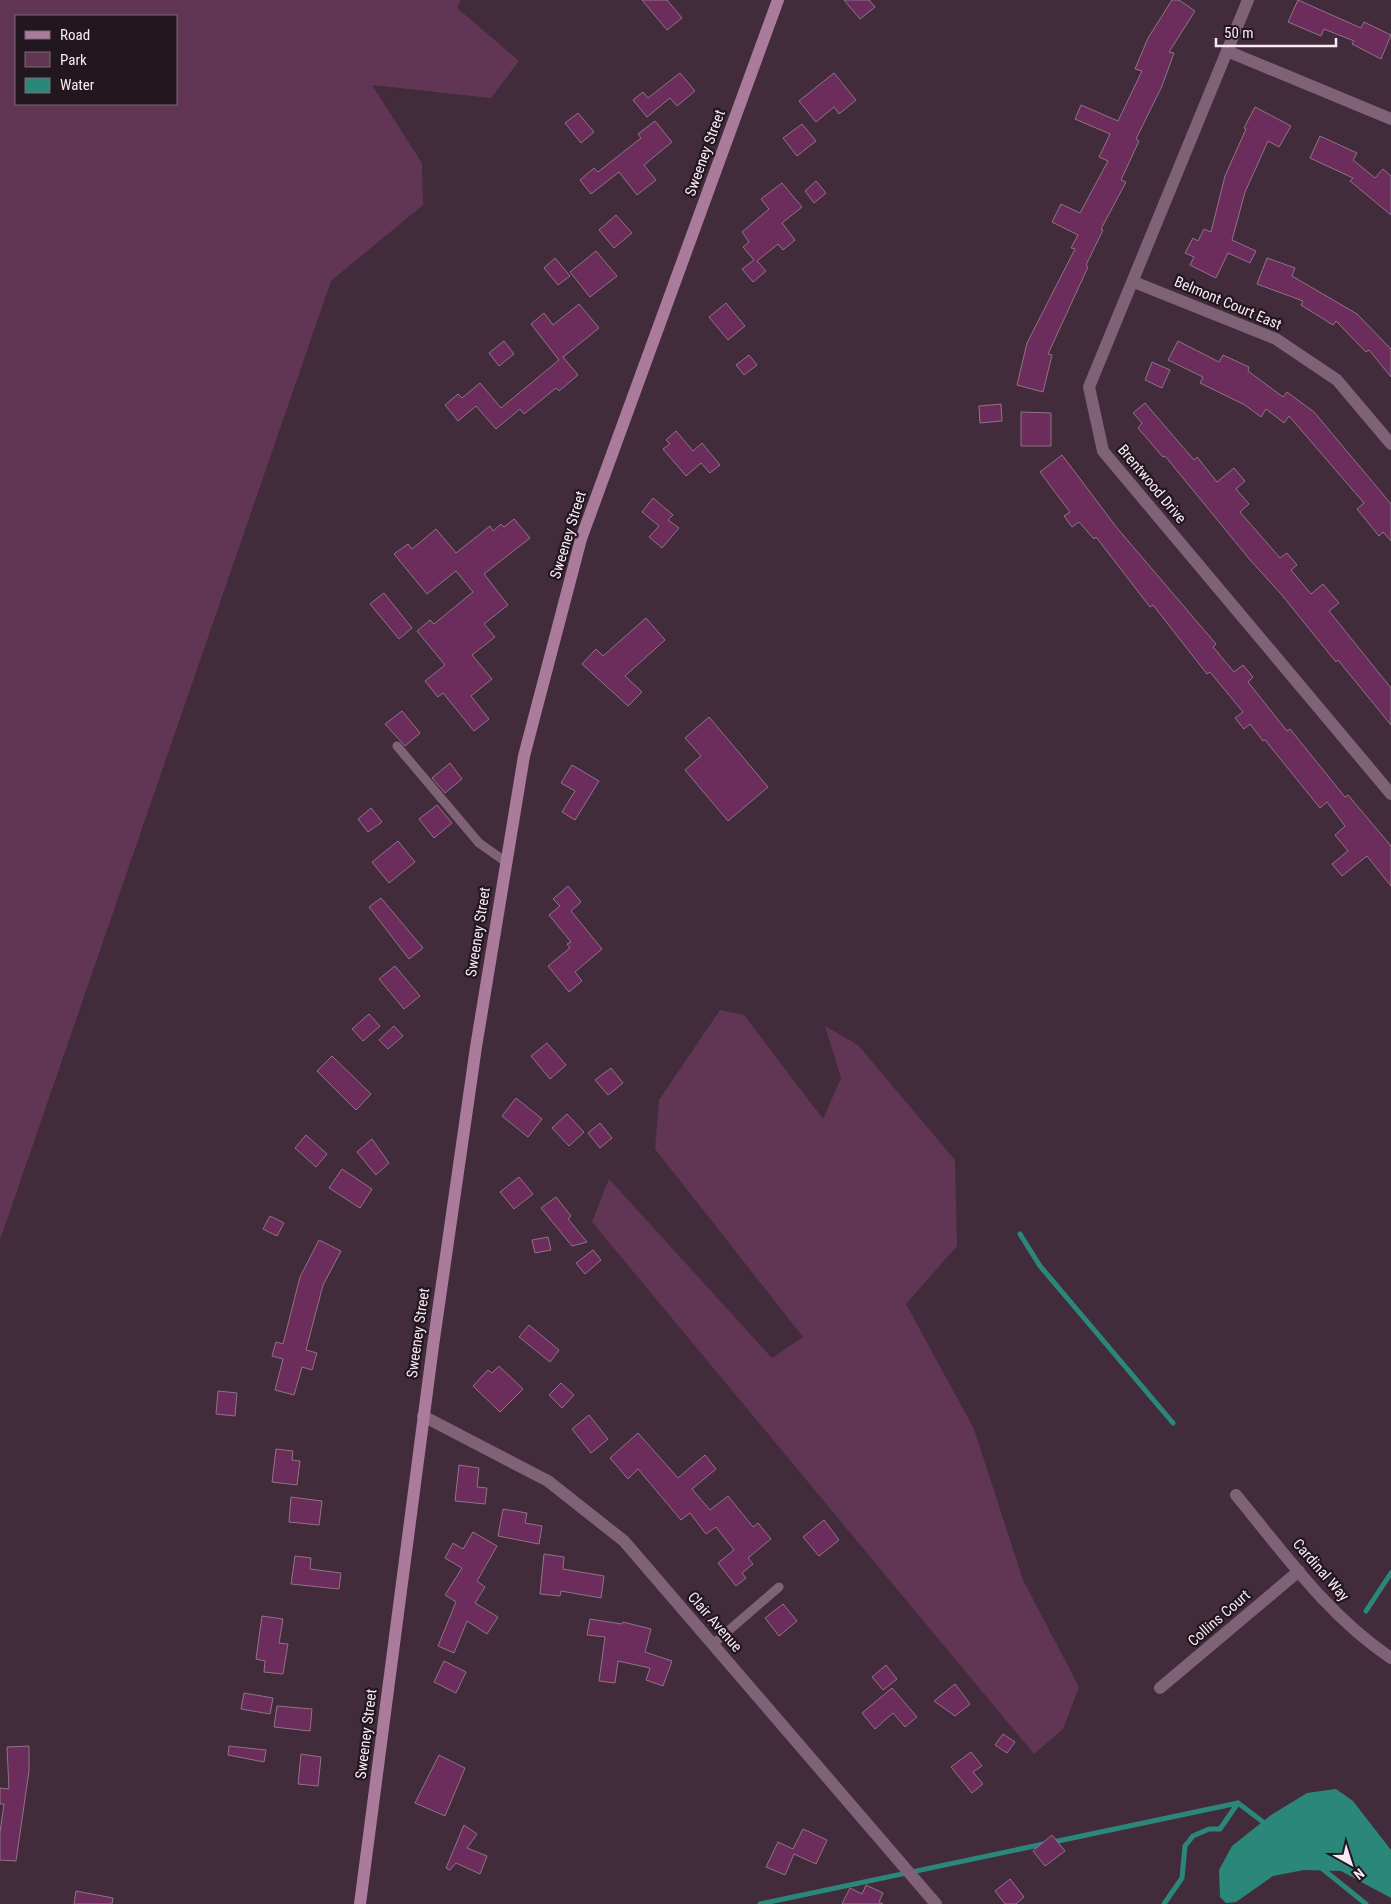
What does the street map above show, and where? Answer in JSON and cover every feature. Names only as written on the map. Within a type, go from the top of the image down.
[{"type":"street","name":"Sweeney Street","points":[[360,1904],[423,1416],[476,1047],[524,756],[581,539],[778,0]]},
{"type":"street","name":"Brentwood Drive","points":[[1248,0],[1090,387],[1103,451],[1391,794]]},
{"type":"street","points":[[1227,51],[1391,119]]},
{"type":"street","name":"Belmont Court East","points":[[1134,282],[1276,339],[1337,380],[1391,444]]},
{"type":"street","name":"Clair Avenue","points":[[423,1416],[548,1481],[624,1541],[936,1904]]},
{"type":"street","name":"Cardinal Way","points":[[1236,1495],[1299,1571],[1347,1624],[1391,1658]]},
{"type":"street","name":"Collins Court","points":[[1160,1688],[1299,1571]]},
{"type":"lane","points":[[397,746],[478,843],[506,862]]},
{"type":"lane","points":[[713,1644],[779,1587]]},
{"type":"green space","points":[[0,0],[461,0],[457,8],[519,61],[491,98],[372,85],[422,163],[423,205],[331,281],[0,1240]]},
{"type":"green space","points":[[720,1010],[744,1015],[823,1119],[841,1078],[825,1026],[858,1045],[955,1160],[957,1246],[906,1304],[974,1429],[1023,1580],[1079,1687],[1063,1729],[1034,1754],[592,1222],[609,1179],[772,1358],[803,1337],[655,1149],[659,1100]]},
{"type":"water","points":[[1336,1789],[1353,1801],[1391,1850],[1391,1898],[1341,1871],[1304,1870],[1273,1876],[1236,1902],[1226,1903],[1220,1897],[1219,1870],[1232,1846],[1271,1815],[1307,1793]]},
{"type":"building","points":[[642,0],[667,0],[682,18],[667,30]]},
{"type":"building","points":[[844,0],[869,0],[875,7],[860,19]]},
{"type":"building","points":[[1172,0],[1179,0],[1195,11],[1169,52],[1174,53],[1162,86],[1136,139],[1139,141],[1121,180],[1126,182],[1101,229],[1103,230],[1086,265],[1088,267],[1048,354],[1052,355],[1043,392],[1017,385],[1027,343],[1075,249],[1071,248],[1078,235],[1052,222],[1061,204],[1080,213],[1108,161],[1099,157],[1110,134],[1075,119],[1081,105],[1118,121],[1142,71],[1135,69],[1148,38]]},
{"type":"building","points":[[1298,0],[1361,28],[1364,22],[1391,35],[1381,59],[1352,44],[1354,41],[1324,29],[1321,36],[1288,22]]},
{"type":"building","points":[[680,73],[695,91],[677,106],[670,98],[647,117],[633,100],[643,92],[648,98]]},
{"type":"building","points":[[834,73],[856,100],[839,114],[834,107],[816,122],[799,101]]},
{"type":"building","points":[[1255,107],[1291,126],[1279,147],[1268,141],[1245,192],[1232,240],[1256,251],[1250,263],[1228,253],[1216,278],[1190,265],[1194,257],[1185,253],[1193,238],[1198,241],[1204,229],[1211,232],[1225,176],[1246,129],[1244,128]]},
{"type":"building","points":[[578,113],[594,132],[581,143],[565,123]]},
{"type":"building","points":[[655,121],[672,142],[644,165],[656,180],[637,195],[619,172],[591,194],[580,180],[594,168],[598,172],[641,138],[638,134]]},
{"type":"building","points":[[802,124],[816,141],[797,156],[783,138]]},
{"type":"building","points":[[1320,136],[1357,153],[1353,160],[1375,178],[1383,169],[1391,176],[1391,215],[1350,181],[1353,178],[1310,158]]},
{"type":"building","points":[[816,181],[826,193],[814,203],[805,191]]},
{"type":"building","points":[[782,183],[802,207],[782,223],[795,240],[783,250],[778,244],[757,261],[766,271],[753,282],[742,269],[754,260],[743,247],[749,242],[742,232],[769,209],[761,199]]},
{"type":"building","points":[[616,215],[632,233],[614,248],[599,230]]},
{"type":"building","points":[[596,251],[617,276],[590,297],[570,272]]},
{"type":"building","points":[[555,258],[570,276],[558,285],[544,268]]},
{"type":"building","points":[[1267,258],[1295,268],[1292,276],[1357,314],[1391,349],[1391,377],[1369,350],[1366,352],[1336,321],[1333,325],[1301,305],[1303,301],[1257,284]]},
{"type":"building","points":[[726,303],[745,326],[728,340],[709,317]]},
{"type":"building","points":[[579,304],[599,328],[563,357],[578,375],[559,391],[556,388],[524,414],[520,409],[496,429],[476,406],[458,421],[445,405],[458,394],[462,398],[480,383],[501,408],[559,360],[531,324],[544,313],[553,325]]},
{"type":"building","points":[[504,341],[514,354],[499,366],[489,353]]},
{"type":"building","points":[[1178,341],[1219,362],[1223,355],[1249,367],[1248,371],[1283,397],[1287,392],[1314,412],[1391,504],[1391,541],[1383,532],[1379,536],[1357,509],[1364,503],[1289,416],[1284,423],[1266,409],[1261,417],[1245,405],[1200,383],[1203,377],[1168,360]]},
{"type":"building","points":[[749,355],[757,365],[744,375],[736,365]]},
{"type":"building","points":[[1152,362],[1170,370],[1162,388],[1145,380]]},
{"type":"building","points":[[1145,403],[1194,460],[1197,457],[1217,482],[1234,468],[1245,481],[1236,489],[1249,504],[1240,512],[1280,558],[1287,553],[1297,565],[1291,570],[1311,594],[1323,584],[1339,603],[1329,611],[1391,688],[1391,725],[1338,660],[1336,662],[1281,594],[1251,561],[1165,456],[1163,457],[1138,428],[1142,423],[1133,413]]},
{"type":"building","points":[[1001,404],[1002,421],[980,423],[979,406]]},
{"type":"building","points":[[1021,412],[1051,413],[1051,446],[1021,446]]},
{"type":"building","points":[[676,431],[693,451],[702,443],[720,465],[710,473],[701,463],[686,476],[663,449],[670,444],[666,440]]},
{"type":"building","points":[[1062,455],[1117,528],[1216,644],[1213,647],[1234,672],[1243,665],[1253,677],[1248,682],[1287,731],[1290,729],[1345,797],[1348,795],[1391,846],[1391,886],[1367,856],[1342,876],[1332,864],[1348,851],[1335,835],[1345,826],[1327,802],[1320,808],[1250,724],[1244,729],[1235,718],[1243,712],[1210,672],[1207,674],[1153,605],[1150,607],[1096,537],[1094,539],[1079,522],[1072,527],[1064,516],[1070,512],[1040,472]]},
{"type":"building","points":[[653,498],[673,515],[668,520],[679,528],[662,548],[649,537],[659,526],[642,512]]},
{"type":"building","points":[[514,519],[530,538],[484,574],[508,605],[484,624],[495,637],[472,655],[492,679],[471,696],[489,719],[474,731],[443,693],[438,697],[425,681],[445,665],[417,631],[430,620],[434,624],[473,592],[456,571],[427,594],[394,554],[408,544],[412,549],[436,529],[456,553],[490,526],[493,531],[501,524],[504,527]]},
{"type":"building","points":[[384,593],[412,628],[399,639],[370,604]]},
{"type":"building","points":[[646,618],[665,640],[625,676],[642,692],[628,706],[582,664],[596,649],[603,656]]},
{"type":"building","points":[[402,711],[420,733],[405,746],[385,724]]},
{"type":"building","points":[[709,717],[768,787],[728,821],[685,770],[701,756],[685,738]]},
{"type":"building","points":[[450,763],[462,779],[445,793],[432,778]]},
{"type":"building","points":[[572,765],[599,781],[575,820],[562,812],[575,791],[561,783]]},
{"type":"building","points":[[437,805],[452,823],[434,838],[419,819]]},
{"type":"building","points":[[371,808],[382,822],[368,832],[358,819]]},
{"type":"building","points":[[398,841],[415,862],[389,883],[372,862]]},
{"type":"building","points":[[568,886],[581,902],[571,911],[602,949],[575,972],[582,981],[569,992],[548,966],[570,948],[567,944],[571,942],[549,915],[560,906],[553,899]]},
{"type":"building","points":[[381,898],[423,948],[409,959],[369,907]]},
{"type":"building","points":[[395,966],[420,996],[404,1009],[379,979]]},
{"type":"building","points":[[369,1014],[380,1026],[363,1041],[352,1029]]},
{"type":"building","points":[[394,1026],[403,1036],[388,1049],[379,1040]]},
{"type":"building","points":[[547,1043],[566,1065],[550,1079],[531,1056]]},
{"type":"building","points":[[332,1056],[371,1094],[356,1110],[317,1071]]},
{"type":"building","points":[[611,1068],[623,1083],[608,1095],[595,1080]]},
{"type":"building","points":[[516,1098],[542,1119],[528,1137],[502,1116]]},
{"type":"building","points":[[567,1114],[584,1132],[569,1146],[552,1128]]},
{"type":"building","points":[[600,1123],[612,1138],[600,1148],[588,1133]]},
{"type":"building","points":[[306,1135],[327,1154],[316,1167],[295,1148]]},
{"type":"building","points":[[372,1139],[389,1163],[376,1175],[357,1152]]},
{"type":"building","points":[[342,1169],[372,1189],[360,1208],[329,1188]]},
{"type":"building","points":[[519,1177],[533,1194],[514,1209],[500,1192]]},
{"type":"building","points":[[556,1197],[571,1216],[568,1219],[587,1242],[572,1246],[541,1208]]},
{"type":"building","points":[[270,1216],[284,1223],[277,1236],[263,1229]]},
{"type":"building","points":[[548,1237],[551,1250],[535,1253],[532,1240]]},
{"type":"building","points":[[319,1240],[341,1251],[323,1285],[306,1350],[317,1353],[312,1370],[302,1367],[294,1395],[275,1390],[283,1359],[272,1356],[276,1342],[283,1344],[300,1277]]},
{"type":"building","points":[[593,1250],[601,1260],[585,1274],[576,1263]]},
{"type":"building","points":[[529,1325],[559,1350],[550,1362],[519,1337]]},
{"type":"building","points":[[499,1366],[523,1389],[500,1412],[473,1386],[488,1370],[492,1373]]},
{"type":"building","points":[[561,1383],[574,1395],[562,1408],[549,1395]]},
{"type":"building","points":[[218,1391],[237,1393],[235,1416],[216,1414]]},
{"type":"building","points":[[589,1415],[608,1439],[591,1453],[572,1429]]},
{"type":"building","points":[[638,1433],[678,1478],[705,1455],[716,1469],[692,1489],[710,1510],[728,1496],[753,1527],[758,1523],[771,1539],[748,1558],[753,1564],[742,1573],[746,1578],[736,1586],[718,1563],[734,1550],[716,1527],[706,1534],[690,1513],[681,1520],[638,1469],[628,1479],[610,1458]]},
{"type":"building","points":[[276,1449],[293,1451],[292,1460],[300,1461],[297,1485],[272,1482]]},
{"type":"building","points":[[459,1465],[479,1468],[477,1487],[487,1488],[485,1504],[455,1501]]},
{"type":"building","points":[[291,1497],[322,1501],[319,1525],[289,1522]]},
{"type":"building","points":[[503,1509],[527,1513],[525,1523],[542,1526],[539,1544],[498,1536]]},
{"type":"building","points":[[824,1520],[839,1540],[819,1556],[803,1537]]},
{"type":"building","points":[[473,1532],[497,1546],[477,1581],[485,1587],[475,1603],[498,1617],[487,1634],[467,1621],[454,1653],[438,1646],[456,1602],[445,1595],[462,1568],[445,1558],[453,1543],[463,1549]]},
{"type":"building","points":[[544,1554],[564,1557],[563,1569],[604,1576],[601,1598],[561,1591],[560,1596],[540,1594]]},
{"type":"building","points":[[295,1556],[311,1558],[310,1569],[341,1573],[339,1589],[291,1584]]},
{"type":"building","points":[[783,1604],[797,1621],[779,1636],[765,1618]]},
{"type":"building","points":[[262,1616],[283,1619],[279,1643],[288,1644],[283,1674],[264,1672],[265,1661],[256,1659]]},
{"type":"building","points":[[590,1619],[622,1624],[623,1622],[651,1629],[645,1652],[672,1661],[663,1686],[646,1680],[650,1668],[618,1661],[615,1683],[599,1681],[605,1637],[587,1635]]},
{"type":"building","points":[[444,1661],[466,1672],[456,1693],[434,1682]]},
{"type":"building","points":[[886,1665],[897,1679],[883,1690],[872,1677]]},
{"type":"building","points":[[955,1684],[970,1704],[955,1716],[934,1701]]},
{"type":"building","points":[[892,1688],[917,1717],[905,1727],[893,1713],[875,1729],[862,1713]]},
{"type":"building","points":[[244,1693],[273,1698],[270,1714],[241,1709]]},
{"type":"building","points":[[277,1706],[312,1709],[310,1731],[274,1727]]},
{"type":"building","points":[[1003,1734],[1015,1742],[1007,1753],[995,1745]]},
{"type":"building","points":[[29,1746],[29,1771],[16,1861],[0,1860],[0,1832],[4,1804],[0,1804],[0,1788],[9,1789],[7,1747]]},
{"type":"building","points":[[229,1746],[266,1750],[264,1762],[228,1755]]},
{"type":"building","points":[[971,1752],[982,1766],[973,1772],[983,1784],[972,1793],[951,1767]]},
{"type":"building","points":[[301,1754],[321,1757],[318,1786],[298,1784]]},
{"type":"building","points":[[439,1755],[465,1768],[445,1816],[415,1803]]},
{"type":"building","points":[[464,1825],[477,1834],[467,1848],[487,1856],[480,1874],[456,1863],[450,1870],[446,1868]]},
{"type":"building","points":[[803,1829],[827,1840],[816,1864],[794,1854],[785,1875],[766,1867],[778,1842],[793,1849]]},
{"type":"building","points":[[1052,1835],[1065,1851],[1045,1866],[1033,1851]]},
{"type":"building","points":[[1010,1879],[1024,1897],[1016,1904],[1005,1904],[995,1891]]},
{"type":"building","points":[[866,1885],[883,1893],[879,1902],[883,1904],[842,1904],[850,1888],[862,1894]]},
{"type":"building","points":[[76,1891],[113,1898],[112,1904],[74,1904]]},
{"type":"waterway","points":[[1020,1234],[1040,1266],[1173,1423]]},
{"type":"waterway","points":[[1366,1611],[1391,1573]]},
{"type":"waterway","points":[[1238,1803],[1267,1825]]},
{"type":"waterway","points":[[760,1904],[1238,1803],[1220,1829],[1209,1829],[1193,1836],[1185,1846],[1182,1878],[1164,1904]]},
{"type":"waterway","points":[[1319,1866],[1366,1904]]}]
